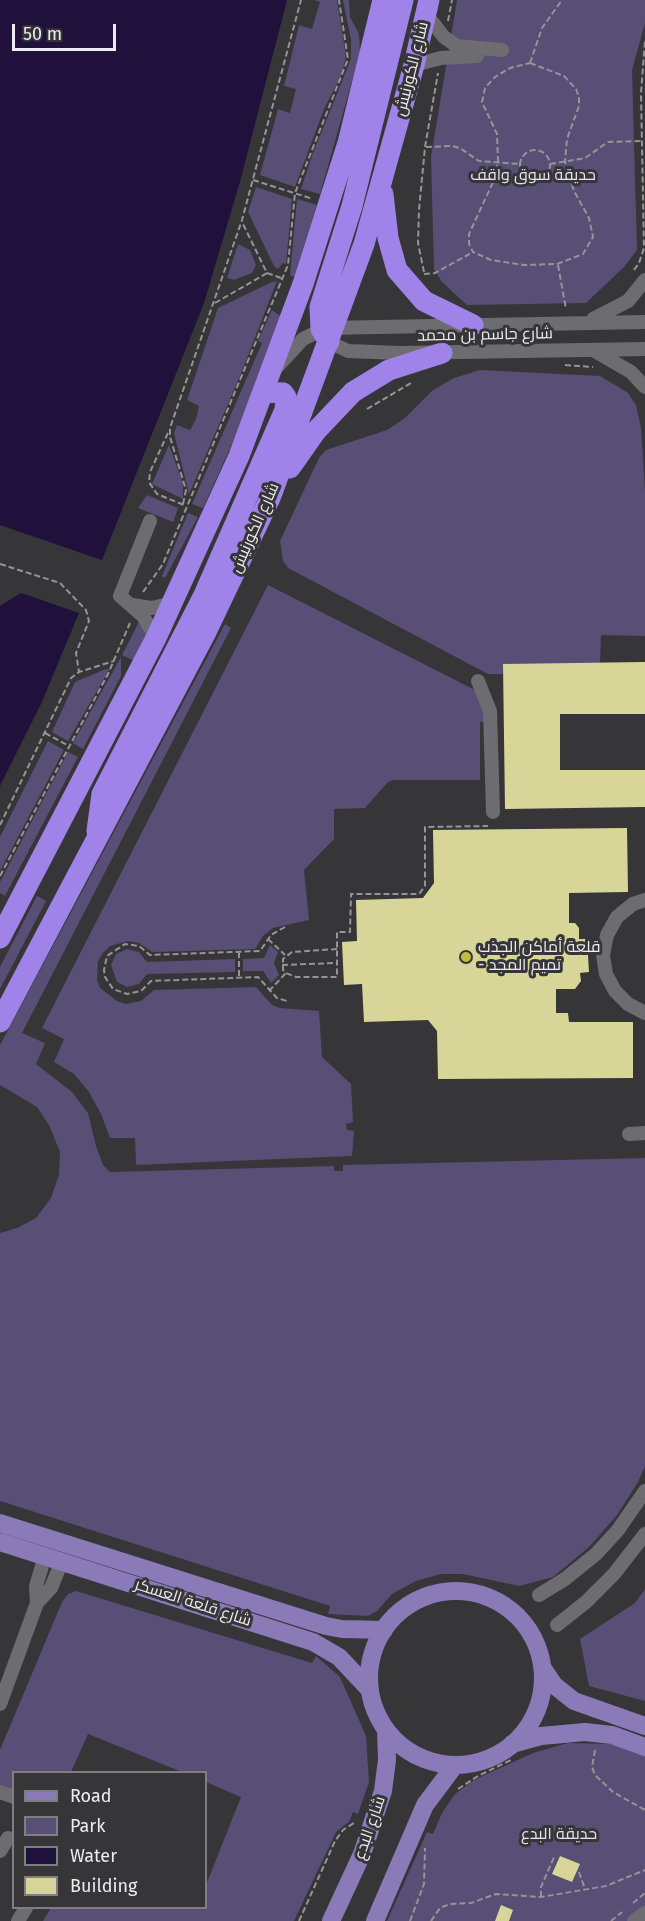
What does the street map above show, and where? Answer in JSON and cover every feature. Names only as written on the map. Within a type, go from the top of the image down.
[{"type":"highway","points":[[0,939],[156,638],[239,456],[268,382],[348,143],[383,0]]},
{"type":"highway","points":[[328,333],[319,311],[352,206],[403,0]]},
{"type":"highway","name":"شارع الكورنيش","points":[[0,1022],[206,632],[270,498],[383,179],[427,7]]},
{"type":"highway","points":[[383,179],[384,217],[397,270],[424,301],[473,325]]},
{"type":"highway","points":[[270,498],[316,431],[353,392],[389,370],[442,353]]},
{"type":"highway","points":[[96,840],[102,794],[204,595],[285,410],[286,397],[268,382]]},
{"type":"main road","name":"شارع قلعة العسكر","points":[[0,1523],[54,1555],[313,1642],[339,1657],[370,1690]]},
{"type":"main road","name":"شارع قلعة العسكر","points":[[0,1542],[326,1626],[384,1630]]},
{"type":"main road","points":[[645,1726],[574,1701],[554,1685],[542,1667],[534,1640],[518,1618],[497,1602],[473,1593],[447,1592],[423,1598],[401,1611],[384,1630],[371,1658],[370,1690],[375,1711],[386,1730],[399,1744],[416,1756],[435,1763],[455,1765],[491,1758],[556,1734],[599,1732],[645,1747]]},
{"type":"main road","points":[[514,1751],[534,1715],[541,1691],[542,1667]]},
{"type":"main road","name":"شارع البدع","points":[[331,1921],[362,1854],[375,1818],[386,1776],[386,1730]]},
{"type":"main road","points":[[375,1921],[425,1805],[455,1765]]},
{"type":"street","points":[[414,64],[441,58],[502,53],[464,48],[444,37],[427,7]]},
{"type":"street","points":[[584,322],[608,313],[628,301],[645,280]]},
{"type":"street","name":"شارع جاسم بن محمد","points":[[328,333],[473,325],[645,322]]},
{"type":"street","points":[[268,382],[303,339],[328,333]]},
{"type":"street","name":"شارع جاسم بن محمد","points":[[328,333],[354,352],[442,353],[645,349]]},
{"type":"street","points":[[592,349],[631,372],[645,387]]},
{"type":"street","points":[[150,521],[121,593],[121,599],[131,610],[146,620],[156,638]]},
{"type":"street","points":[[131,610],[173,603]]},
{"type":"street","points":[[478,681],[490,711],[493,812]]},
{"type":"street","points":[[645,900],[633,904],[617,917],[607,935],[603,955],[606,974],[615,991],[628,1004],[645,1013]]},
{"type":"street","points":[[629,1134],[645,1133]]},
{"type":"street","points":[[539,1595],[565,1579],[596,1554],[624,1523],[645,1491]]},
{"type":"street","points":[[557,1625],[586,1602],[614,1574],[645,1534]]},
{"type":"street","points":[[0,1704],[37,1603],[36,1586],[54,1555]]},
{"type":"street","points":[[634,1921],[645,1913]]},
{"type":"path","points":[[184,505],[157,494],[149,482],[163,441],[170,432],[242,220],[301,0]]},
{"type":"path","points":[[142,595],[148,582],[162,567],[184,505],[290,258],[295,193],[348,59],[339,0]]},
{"type":"path","points":[[444,37],[452,0]]},
{"type":"path","points":[[530,63],[542,27],[562,0]]},
{"type":"path","points":[[633,271],[639,263],[644,248],[641,93],[645,42]]},
{"type":"path","points":[[430,281],[424,274],[418,243],[425,147],[441,58]]},
{"type":"path","points":[[424,274],[435,273],[472,252],[504,263],[558,264],[583,254],[593,237],[589,218],[573,191],[565,162],[567,138],[579,106],[576,89],[564,76],[530,63],[510,68],[495,77],[485,88],[482,102],[496,134],[498,161],[490,190],[470,234],[472,252]]},
{"type":"path","points":[[550,164],[585,158],[608,142],[642,141]]},
{"type":"path","points":[[425,147],[452,146],[460,148],[478,161],[520,164]]},
{"type":"path","points":[[536,150],[546,155],[550,164],[548,173],[537,180],[524,176],[520,164],[525,154],[536,150]]},
{"type":"path","points":[[253,180],[313,199]]},
{"type":"path","points":[[242,220],[267,273]]},
{"type":"path","points":[[555,309],[566,309],[558,264]]},
{"type":"path","points":[[215,303],[267,273],[283,278]]},
{"type":"path","points":[[556,365],[601,368]]},
{"type":"path","points":[[367,409],[415,380]]},
{"type":"path","points":[[170,432],[186,490],[184,505]]},
{"type":"path","points":[[0,564],[60,583],[86,610],[89,621],[76,653],[80,672]]},
{"type":"path","points":[[0,876],[114,661],[131,610]]},
{"type":"path","points":[[0,825],[71,678],[80,672],[114,661]]},
{"type":"path","points":[[45,733],[69,746]]},
{"type":"path","points":[[337,949],[297,951],[285,956],[282,965],[286,974],[296,978],[337,976],[337,949],[337,932],[350,932],[351,894],[419,894],[425,886],[425,827],[495,826],[493,812]]},
{"type":"path","points":[[285,927],[268,939],[260,951],[150,956],[140,946],[125,944],[118,946],[107,956],[104,970],[105,977],[113,989],[127,994],[141,991],[151,981],[258,977],[277,998],[287,1000]]},
{"type":"path","points":[[268,939],[285,956]]},
{"type":"path","points":[[239,952],[239,978]]},
{"type":"path","points":[[282,965],[337,963]]},
{"type":"path","points":[[269,991],[286,974]]},
{"type":"path","points":[[599,1732],[592,1767],[595,1775],[614,1792],[645,1810]]},
{"type":"path","points":[[451,1795],[514,1751]]},
{"type":"path","points":[[299,1921],[339,1835],[348,1826],[375,1818]]},
{"type":"path","points":[[410,1921],[424,1884],[426,1841]]},
{"type":"path","points":[[541,1897],[542,1887],[555,1855]]},
{"type":"path","points":[[431,1921],[436,1912],[445,1905],[471,1903],[490,1895],[541,1897],[618,1882],[645,1870]]},
{"type":"path","points":[[579,1872],[585,1889]]},
{"type":"green space","points":[[314,0],[337,0],[346,56],[342,74],[324,109],[295,187],[260,175],[278,109],[290,113],[296,89],[284,86],[299,25],[312,29],[320,2]]},
{"type":"green space","points":[[343,0],[349,0],[350,17],[359,34],[360,53],[320,194],[301,189],[351,59],[351,40]]},
{"type":"green space","name":"حديقة سوق واقف","points":[[457,0],[645,0],[645,23],[632,70],[637,250],[624,267],[586,303],[467,305],[442,282],[434,269],[431,157]]},
{"type":"green space","points":[[256,187],[292,199],[286,264],[283,263],[278,269],[274,266],[248,212]]},
{"type":"green space","points":[[297,199],[317,205],[294,277],[290,275]]},
{"type":"green space","points":[[238,244],[250,250],[256,265],[252,273],[234,280],[227,278]]},
{"type":"green space","points":[[277,281],[240,376],[189,494],[174,433],[177,425],[190,430],[196,419],[199,406],[187,400],[218,308]]},
{"type":"green space","points":[[272,310],[281,316],[240,426],[203,508],[192,504],[262,343],[258,341]]},
{"type":"green space","points":[[480,370],[600,376],[628,393],[636,405],[641,428],[645,491],[645,636],[601,635],[600,663],[503,665],[503,674],[488,674],[288,568],[283,561],[280,541],[319,458],[326,450],[387,430],[405,418],[433,390],[454,378]]},
{"type":"green space","points":[[169,445],[183,483],[183,499],[152,484]]},
{"type":"green space","points":[[147,495],[178,508],[173,522],[138,508]]},
{"type":"green space","points":[[188,513],[198,517],[165,578],[162,576]]},
{"type":"green space","points":[[268,585],[477,691],[487,722],[480,722],[480,780],[394,780],[388,782],[365,808],[334,809],[334,839],[304,870],[309,920],[273,928],[263,936],[255,949],[152,952],[139,943],[128,941],[110,946],[103,953],[98,961],[97,980],[100,988],[117,1001],[126,1004],[141,1001],[154,990],[256,987],[272,1005],[280,1008],[319,1011],[322,1057],[351,1084],[353,1122],[346,1124],[347,1130],[354,1131],[352,1156],[136,1165],[135,1138],[110,1138],[89,1092],[74,1074],[54,1062],[64,1039],[42,1028]]},
{"type":"green space","points":[[140,620],[146,631],[146,637],[135,661],[122,655]]},
{"type":"green space","points":[[225,624],[231,628],[22,1033],[45,1043],[36,1064],[72,1092],[88,1113],[103,1165],[110,1172],[334,1166],[334,1171],[343,1171],[343,1165],[645,1158],[645,1466],[638,1482],[617,1515],[589,1547],[553,1577],[519,1586],[463,1574],[441,1574],[416,1581],[392,1594],[377,1611],[368,1616],[328,1614],[330,1606],[0,1501],[0,1233],[17,1228],[36,1218],[51,1198],[59,1175],[60,1152],[49,1125],[37,1107],[0,1085],[0,1045]]},
{"type":"green space","points":[[121,657],[121,676],[83,749],[73,743]]},
{"type":"green space","points":[[109,669],[108,672],[68,741],[52,732],[75,682]]},
{"type":"green space","points":[[48,741],[64,750],[0,871],[0,837]]},
{"type":"green space","points":[[68,752],[78,757],[5,896],[0,893],[0,882]]},
{"type":"green space","points":[[37,896],[46,901],[0,989],[0,967]]},
{"type":"green space","points":[[270,945],[278,952],[274,963],[279,975],[271,983],[263,971],[243,971],[243,959],[264,958]]},
{"type":"green space","points":[[127,949],[139,952],[147,962],[235,959],[235,972],[147,974],[139,984],[127,987],[117,982],[111,965],[116,954]]},
{"type":"green space","points":[[645,1589],[645,1701],[589,1686],[580,1639],[635,1603]]},
{"type":"green space","points":[[76,1591],[312,1663],[316,1656],[340,1677],[366,1736],[369,1782],[358,1814],[353,1812],[349,1822],[336,1832],[294,1921],[43,1921],[50,1909],[207,1909],[207,1882],[241,1797],[207,1782],[207,1771],[180,1771],[88,1734],[71,1771],[12,1771],[12,1791],[0,1785],[0,1750],[62,1602],[68,1594]]},
{"type":"green space","name":"حديقة البدع","points":[[568,1743],[611,1744],[645,1754],[645,1921],[387,1921],[427,1832],[433,1834],[442,1813],[455,1794],[474,1780],[533,1753]]},
{"type":"water","points":[[0,0],[287,0],[241,178],[204,303],[102,560],[0,525]]},
{"type":"water","points":[[21,593],[79,613],[41,704],[0,786],[0,606]]},
{"type":"building","points":[[645,662],[645,714],[560,714],[560,770],[645,770],[645,807],[505,809],[503,664]]},
{"type":"building","name":"قلعة أماكن الجذب - تميم المجد","points":[[627,828],[628,892],[569,893],[569,923],[575,923],[579,928],[579,939],[587,939],[589,972],[580,973],[581,981],[575,989],[556,989],[556,1013],[568,1013],[569,1022],[633,1022],[633,1078],[438,1079],[437,1031],[428,1020],[364,1022],[362,984],[344,985],[342,942],[357,941],[356,900],[423,898],[434,883],[433,830]]},
{"type":"building","points":[[560,1856],[580,1864],[572,1882],[552,1874]]},
{"type":"building","points":[[501,1905],[513,1910],[509,1921],[495,1921]]},
{"type":"place","name":"قلعة أماكن الجذب - تميم المجد","points":[[466,957]]}]
